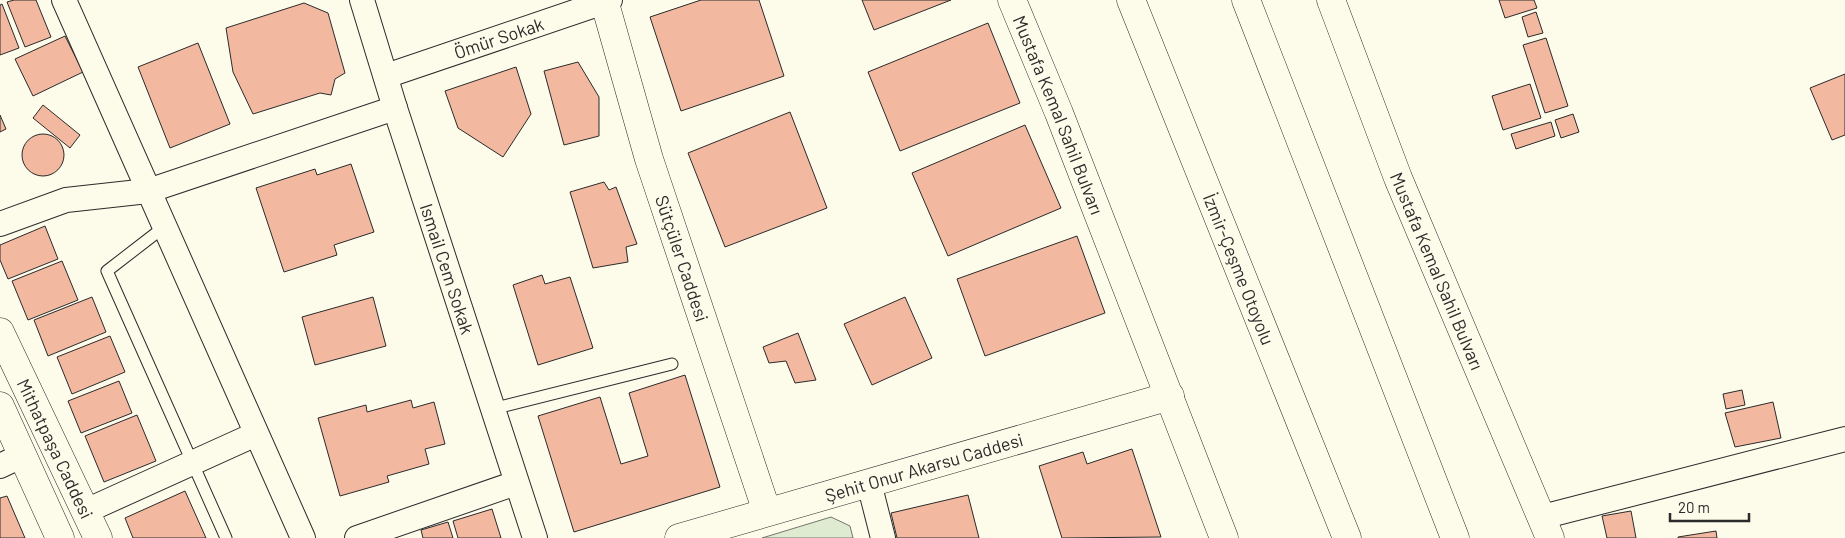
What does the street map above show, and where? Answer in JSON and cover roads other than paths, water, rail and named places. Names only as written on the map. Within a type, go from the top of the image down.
[{"type":"main road","name":"Sütçüler Caddesi","points":[[607,0],[649,159],[767,512]]},
{"type":"main road","name":"Mustafa Kemal Sahil Bulvarı","points":[[1012,0],[1059,113],[1224,538]]},
{"type":"main road","name":"İzmir-Çeşme Otoyolu","points":[[1131,0],[1347,538]]},
{"type":"main road","points":[[1246,0],[1454,538]]},
{"type":"main road","name":"Mustafa Kemal Sahil Bulvarı","points":[[1331,0],[1398,178],[1546,527]]},
{"type":"main road","name":"Mithatpaşa Caddesi","points":[[0,332],[98,538]]},
{"type":"main road","name":"Şehit Onur Akarsu Caddesi","points":[[679,538],[715,533],[767,512],[1170,396]]},
{"type":"main road","name":"Mithatpaşa Caddesi","points":[[0,406],[11,461],[60,538]]},
{"type":"street","points":[[64,0],[302,538]]},
{"type":"street","name":"Ismail Cem Sokak","points":[[362,0],[395,108],[535,538]]},
{"type":"street","name":"Ömür Sokak","points":[[386,76],[607,0]]},
{"type":"street","points":[[0,224],[66,200],[148,191],[395,108]]},
{"type":"street","points":[[86,511],[256,434]]},
{"type":"street","points":[[1546,527],[1845,439]]},
{"type":"street","points":[[357,538],[516,483]]},
{"type":"street","points":[[869,483],[883,538]]},
{"type":"lane","points":[[164,228],[107,271],[226,538]]},
{"type":"lane","points":[[492,409],[672,364]]}]
